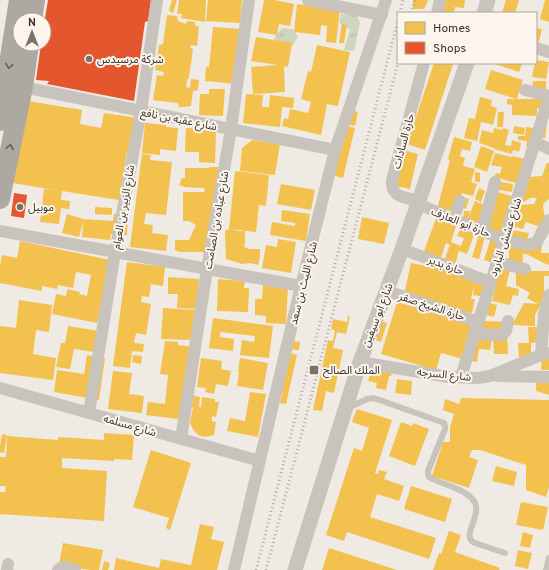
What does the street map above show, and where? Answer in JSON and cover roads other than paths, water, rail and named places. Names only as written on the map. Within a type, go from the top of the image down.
[{"type":"highway","points":[[0,121],[19,0]]},
{"type":"highway","points":[[33,12],[35,0]]},
{"type":"highway","points":[[0,199],[23,87],[28,52]]},
{"type":"street","name":"شارع الزبير بن العوام","points":[[89,413],[115,252],[141,111],[157,0]]},
{"type":"street","name":"شارع عباده بن الصامت","points":[[181,439],[207,269],[231,129],[249,0]]},
{"type":"street","points":[[308,0],[336,3],[382,15]]},
{"type":"street","name":"شارع الليث بن سعد","points":[[234,570],[301,286],[335,150],[386,0]]},
{"type":"street","points":[[437,12],[440,0]]},
{"type":"street","points":[[484,12],[488,0]]},
{"type":"street","points":[[537,48],[549,52]]},
{"type":"street","name":"حارة السادات","points":[[418,203],[393,192],[392,180],[424,64]]},
{"type":"street","name":"شارع ابو سيفين","points":[[295,570],[360,362],[387,291],[467,64]]},
{"type":"street","name":"شارع عقبه بن نافع","points":[[23,87],[335,150]]},
{"type":"street","points":[[525,90],[549,97]]},
{"type":"street","name":"شارع عشش البارود","points":[[461,377],[549,97]]},
{"type":"street","points":[[535,142],[549,149]]},
{"type":"street","points":[[482,231],[495,182]]},
{"type":"street","points":[[453,219],[460,200]]},
{"type":"street","name":"حارة ابو العارف","points":[[418,203],[504,240],[527,245],[537,242],[549,222]]},
{"type":"street","points":[[0,231],[301,286]]},
{"type":"street","name":"حارة بدير","points":[[402,249],[490,282]]},
{"type":"street","points":[[497,262],[524,269]]},
{"type":"street","name":"حارة الشيخ صقر","points":[[387,291],[478,322]]},
{"type":"street","points":[[545,354],[544,315],[549,296]]},
{"type":"street","points":[[474,334],[502,335],[506,331],[508,321]]},
{"type":"street","name":"شارع السرجه","points":[[360,362],[449,377],[478,378],[490,376],[545,354]]},
{"type":"street","points":[[490,376],[549,377]]},
{"type":"street","name":"شارع مسلمه","points":[[0,388],[260,461]]},
{"type":"street","points":[[58,570],[61,567],[75,570]]},
{"type":"lane","points":[[344,410],[367,399],[374,398],[444,423],[446,426],[428,471],[429,477],[468,494],[474,499],[477,506],[477,514],[469,534],[469,538],[474,543],[505,553]]},
{"type":"lane","points":[[546,570],[549,558]]},
{"type":"railway","points":[[400,12],[403,0]]},
{"type":"railway","points":[[411,12],[415,0]]},
{"type":"railway","points":[[256,570],[397,24]]},
{"type":"railway","points":[[266,570],[398,64]]},
{"type":"place","name":"شركة مرسيدس","points":[[89,59]]},
{"type":"place","name":"موبيل","points":[[20,207]]},
{"type":"place","name":"الملك الصالح","points":[[314,370]]}]
